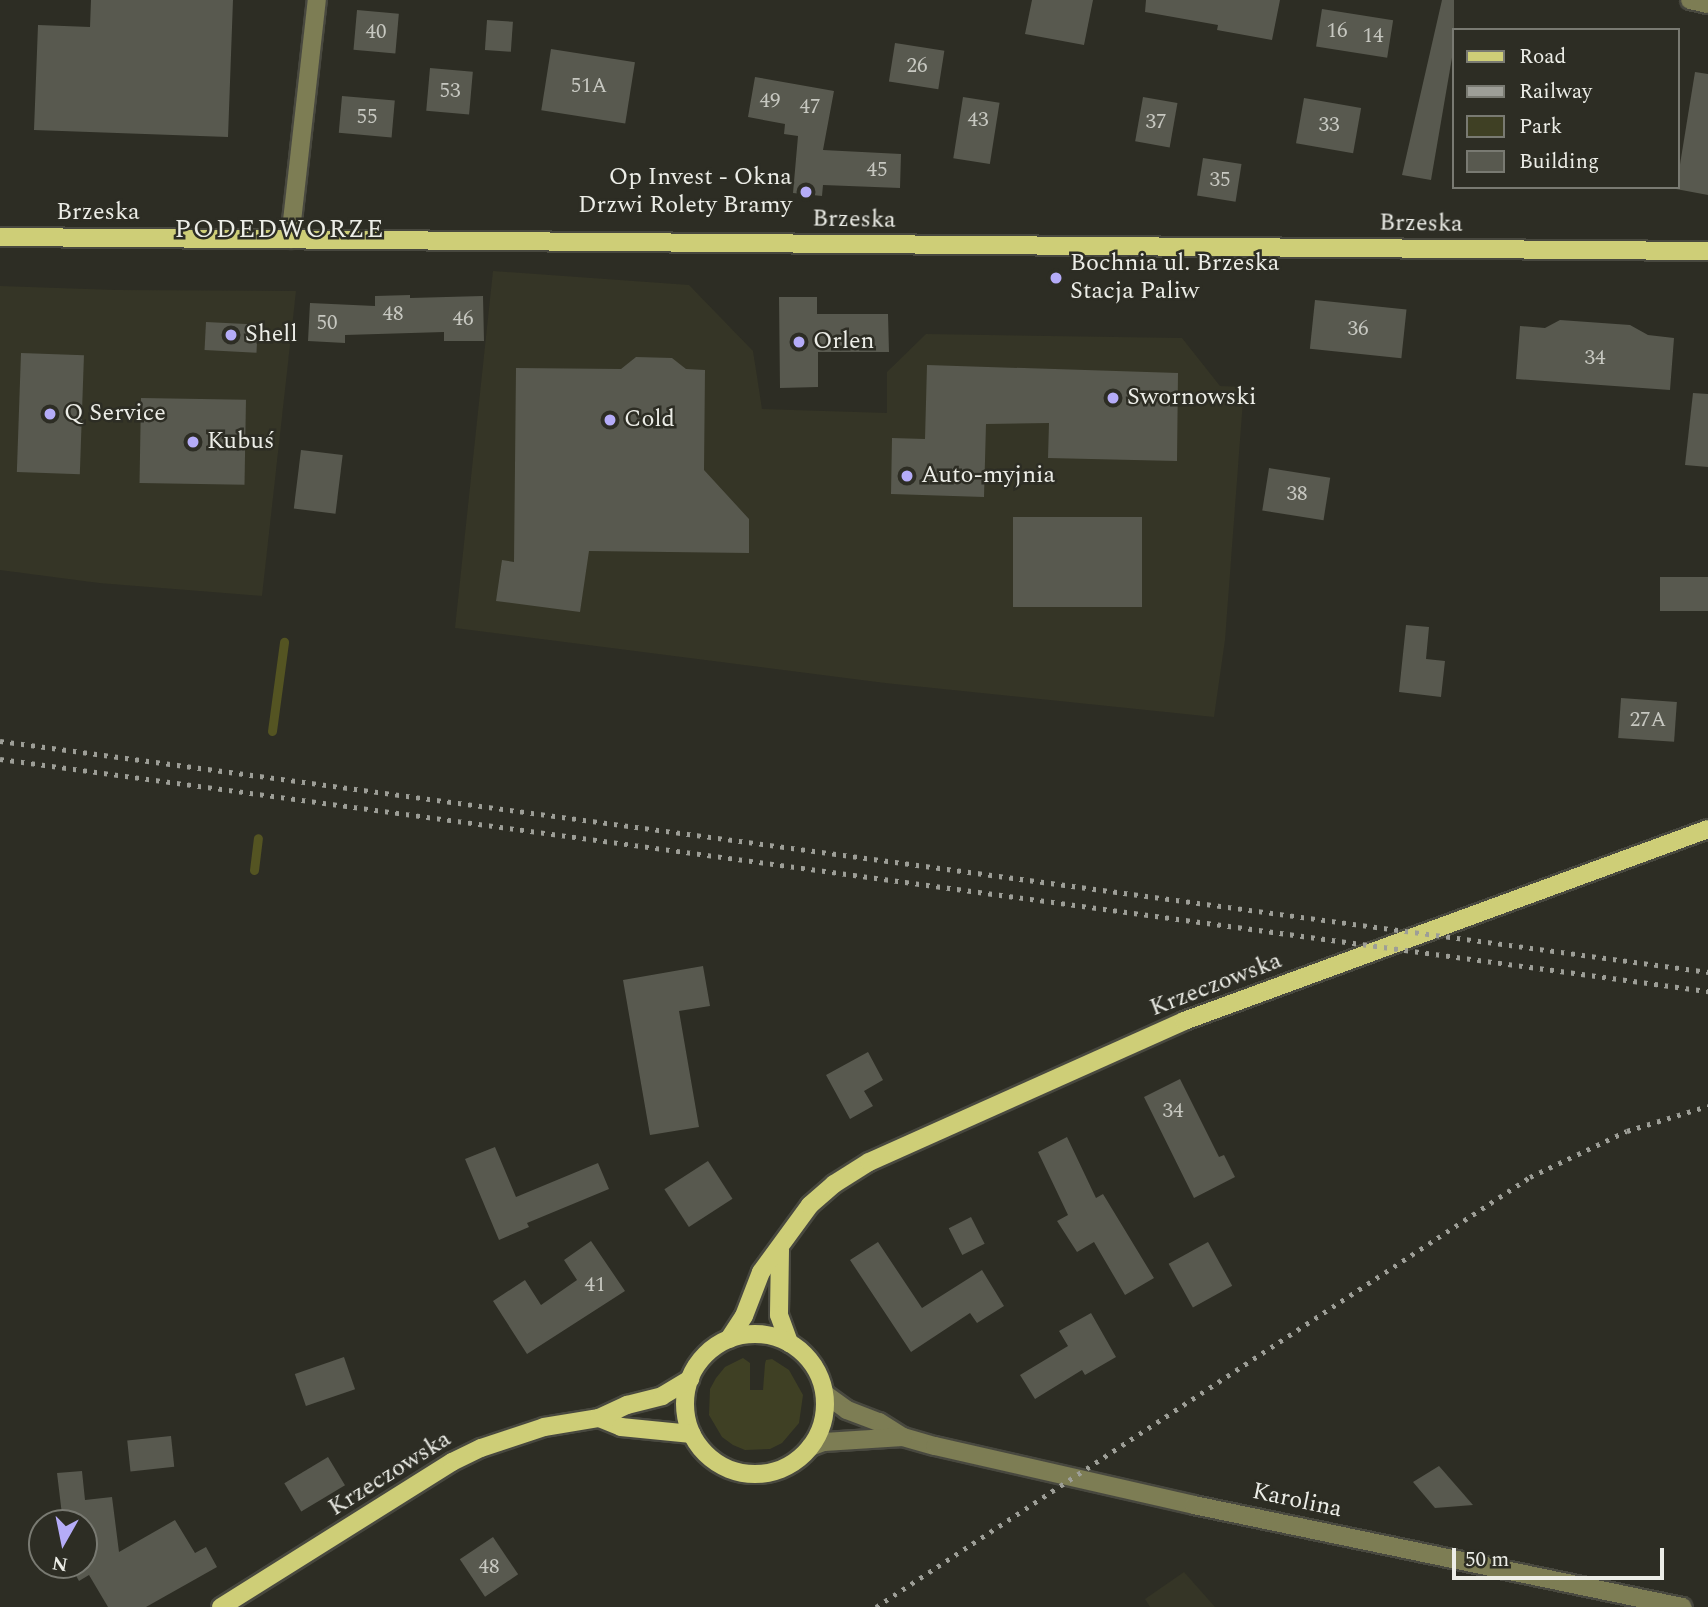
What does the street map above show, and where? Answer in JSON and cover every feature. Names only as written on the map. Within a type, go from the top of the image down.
[{"type":"main road","name":"Brzeska","points":[[0,237],[1708,251]]},
{"type":"main road","name":"Krzeczowska","points":[[729,1339],[744,1316],[754,1284],[798,1221],[821,1194],[888,1152],[1184,1021],[1708,829]]},
{"type":"main road","points":[[780,1250],[779,1315],[789,1343]]},
{"type":"main road","points":[[758,1334],[789,1343],[813,1364],[825,1394],[822,1426],[810,1447],[793,1463],[779,1470],[747,1473],[727,1467],[709,1457],[692,1434],[685,1407],[690,1379],[705,1355],[729,1339],[758,1334]]},
{"type":"main road","name":"Krzeczowska","points":[[220,1607],[452,1462],[481,1448],[544,1427],[599,1418],[627,1405],[662,1396],[690,1379]]},
{"type":"main road","name":"Krzeczowska","points":[[599,1418],[621,1427],[692,1434]]},
{"type":"street","points":[[290,239],[317,0]]},
{"type":"street","points":[[1690,0],[1708,4]]},
{"type":"street","name":"Karolina","points":[[825,1394],[846,1410],[879,1422],[903,1437]]},
{"type":"street","name":"Karolina","points":[[810,1447],[824,1442],[903,1437],[1202,1507],[1682,1607]]},
{"type":"shaded area","points":[[493,271],[689,285],[753,351],[762,409],[887,413],[887,372],[926,334],[1182,338],[1220,386],[1244,387],[1225,640],[1214,717],[885,683],[455,628]]},
{"type":"shaded area","points":[[0,286],[296,291],[262,596],[99,583],[0,570]]},
{"type":"shaded area","points":[[1184,1572],[1215,1607],[1150,1607],[1145,1599]]},
{"type":"green space","points":[[743,1358],[750,1363],[750,1390],[763,1390],[766,1360],[772,1359],[789,1370],[803,1395],[799,1423],[782,1443],[770,1449],[745,1450],[733,1445],[722,1437],[709,1415],[710,1389],[716,1378],[725,1367]]},
{"type":"building","points":[[91,0],[233,0],[228,137],[34,130],[38,25],[90,27]]},
{"type":"building","points":[[1032,0],[1093,0],[1084,45],[1025,34]]},
{"type":"building","points":[[1146,0],[1280,0],[1272,40],[1217,30],[1218,25],[1145,12]]},
{"type":"building","points":[[1442,0],[1454,0],[1452,58],[1431,180],[1402,175]]},
{"type":"building","points":[[1322,9],[1393,20],[1387,58],[1316,47]]},
{"type":"building","points":[[357,10],[399,14],[395,54],[354,50]]},
{"type":"building","points":[[487,20],[513,22],[511,52],[485,50]]},
{"type":"building","points":[[895,43],[944,51],[938,89],[889,82]]},
{"type":"building","points":[[551,49],[635,62],[625,124],[541,110]]},
{"type":"building","points":[[430,68],[473,72],[469,115],[426,111]]},
{"type":"building","points":[[1695,72],[1708,74],[1708,195],[1676,189],[1680,189],[1680,164]]},
{"type":"building","points":[[755,77],[834,91],[823,150],[901,154],[900,188],[823,185],[822,196],[793,193],[798,136],[784,134],[785,124],[748,117]]},
{"type":"building","points":[[342,96],[395,101],[392,137],[339,133]]},
{"type":"building","points":[[963,97],[1000,103],[990,164],[953,158]]},
{"type":"building","points":[[1143,97],[1177,103],[1170,147],[1135,141]]},
{"type":"building","points":[[1304,98],[1361,108],[1353,153],[1296,143]]},
{"type":"building","points":[[1203,158],[1242,164],[1236,202],[1197,196]]},
{"type":"building","points":[[410,295],[410,298],[483,296],[484,341],[444,341],[444,332],[345,335],[345,343],[308,341],[310,303],[375,306],[375,296]]},
{"type":"building","points":[[779,297],[817,297],[817,314],[888,314],[889,352],[818,352],[818,387],[780,388]]},
{"type":"building","points":[[1315,300],[1406,310],[1401,358],[1310,349]]},
{"type":"building","points":[[1560,320],[1630,325],[1648,335],[1674,338],[1670,390],[1516,379],[1520,326],[1545,328]]},
{"type":"building","name":"Shell","points":[[206,322],[258,325],[256,353],[205,350]]},
{"type":"building","name":"Q Service","points":[[21,353],[84,355],[80,474],[17,472]]},
{"type":"building","name":"Cold","points":[[636,357],[672,358],[686,369],[705,370],[704,470],[749,519],[749,553],[589,551],[580,612],[496,601],[502,560],[514,562],[516,368],[621,369]]},
{"type":"building","points":[[927,365],[1178,373],[1177,461],[1048,458],[1049,423],[986,424],[984,497],[891,494],[892,438],[925,439]]},
{"type":"building","points":[[1693,393],[1708,394],[1708,467],[1685,465]]},
{"type":"building","name":"Kubuś","points":[[141,398],[246,400],[245,485],[140,483]]},
{"type":"building","points":[[301,450],[343,455],[335,514],[294,509]]},
{"type":"building","points":[[1269,468],[1330,478],[1324,520],[1262,510]]},
{"type":"building","points":[[1013,517],[1142,517],[1142,607],[1013,607]]},
{"type":"building","points":[[1660,577],[1708,577],[1708,611],[1660,611]]},
{"type":"building","points":[[1406,625],[1429,627],[1426,659],[1445,661],[1441,697],[1399,692]]},
{"type":"building","points":[[1621,698],[1677,702],[1674,742],[1618,738]]},
{"type":"building","points":[[703,966],[710,1006],[679,1011],[699,1127],[650,1135],[623,980]]},
{"type":"building","points":[[868,1052],[883,1080],[864,1091],[873,1106],[850,1119],[826,1075]]},
{"type":"building","points":[[1180,1079],[1219,1157],[1224,1155],[1235,1177],[1194,1198],[1144,1097]]},
{"type":"building","points":[[1067,1137],[1096,1198],[1103,1194],[1154,1278],[1125,1295],[1094,1242],[1077,1252],[1057,1221],[1068,1215],[1038,1152]]},
{"type":"building","points":[[495,1147],[516,1197],[598,1163],[609,1189],[527,1223],[529,1227],[499,1240],[465,1159]]},
{"type":"building","points":[[708,1161],[733,1199],[689,1227],[664,1189]]},
{"type":"building","points":[[971,1217],[985,1244],[962,1255],[949,1228]]},
{"type":"building","points":[[591,1241],[625,1291],[527,1354],[493,1301],[525,1280],[541,1305],[577,1280],[564,1260]]},
{"type":"building","points":[[878,1242],[922,1308],[982,1270],[1004,1306],[977,1323],[970,1313],[911,1352],[850,1260]]},
{"type":"building","points":[[1208,1242],[1232,1286],[1193,1308],[1169,1264]]},
{"type":"building","points":[[1091,1313],[1116,1357],[1085,1375],[1082,1370],[1035,1399],[1020,1375],[1068,1346],[1059,1331]]},
{"type":"building","points":[[344,1357],[355,1389],[306,1406],[295,1374]]},
{"type":"building","points":[[171,1436],[174,1467],[130,1471],[127,1441]]},
{"type":"building","points":[[328,1457],[345,1485],[301,1512],[284,1483]]},
{"type":"building","points":[[1439,1466],[1473,1505],[1435,1508],[1413,1482]]},
{"type":"building","points":[[82,1471],[85,1500],[112,1497],[119,1552],[175,1520],[195,1553],[206,1547],[217,1567],[146,1607],[108,1607],[91,1579],[98,1579],[98,1509],[61,1509],[57,1473]]},
{"type":"building","points":[[493,1537],[518,1574],[485,1597],[460,1559]]},
{"type":"waterway","points":[[272,731],[284,642]]},
{"type":"waterway","points":[[254,870],[258,838]]},
{"type":"railway","points":[[0,741],[1708,972]]},
{"type":"railway","points":[[0,759],[1708,991]]},
{"type":"railway","points":[[876,1607],[1530,1177],[1627,1131],[1708,1106]]},
{"type":"place","name":"Op Invest - Okna Drzwi Rolety Bramy","points":[[806,192]]},
{"type":"place","name":"Bochnia ul. Brzeska Stacja Paliw","points":[[1056,278]]},
{"type":"place","name":"Shell","points":[[231,335]]},
{"type":"place","name":"Orlen","points":[[799,342]]},
{"type":"place","name":"Swornowski","points":[[1113,398]]},
{"type":"place","name":"Q Service","points":[[50,414]]},
{"type":"place","name":"Cold","points":[[610,420]]},
{"type":"place","name":"Kubuś","points":[[193,442]]},
{"type":"place","name":"Auto-myjnia","points":[[907,476]]},
{"type":"district","name":"PODEDWORZE","points":[[280,230]]}]
